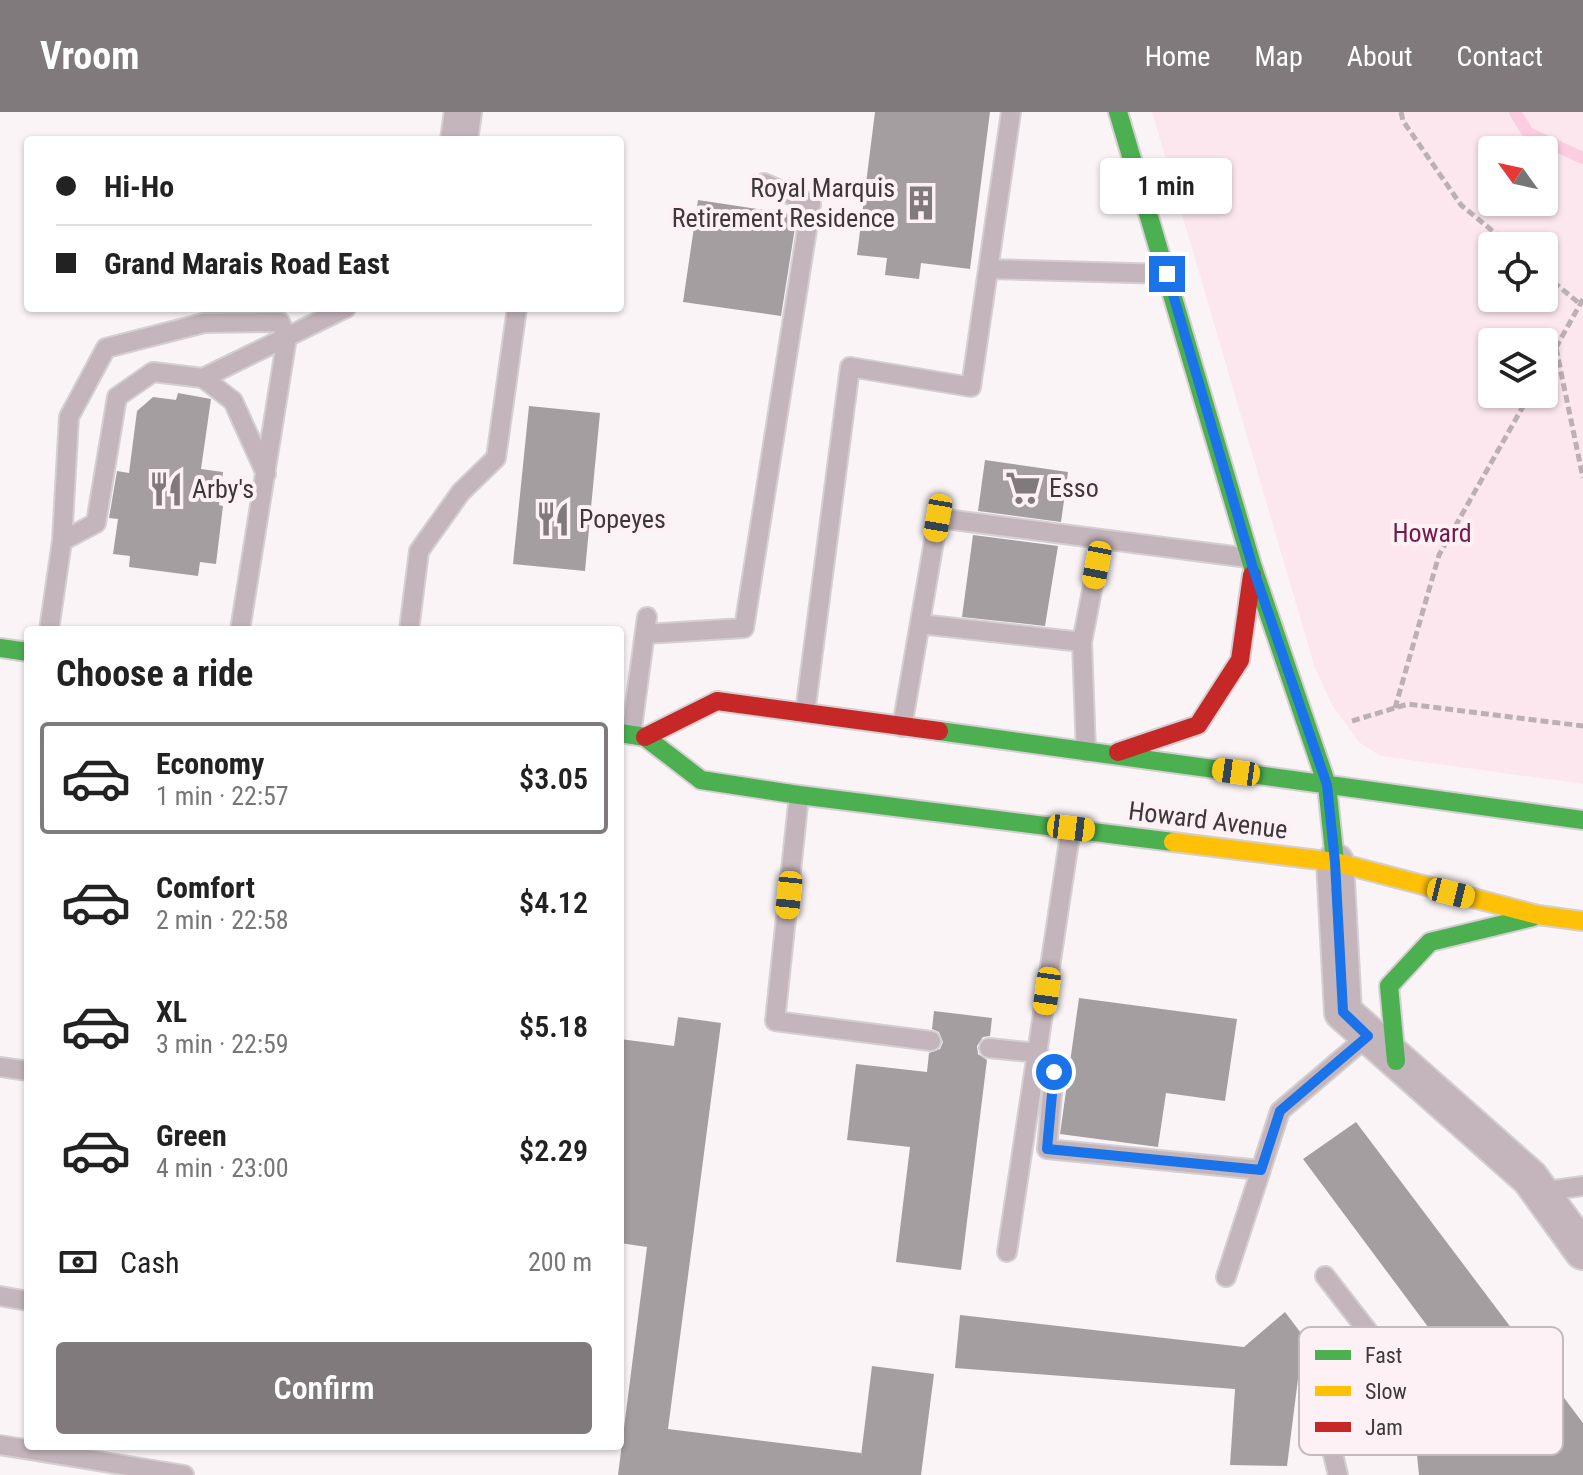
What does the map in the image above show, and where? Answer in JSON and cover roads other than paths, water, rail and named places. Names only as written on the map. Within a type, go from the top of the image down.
[{"type":"main road","points":[[1118,112],[1252,563],[1327,785],[1335,862]]},
{"type":"main road","points":[[1110,755],[1198,725],[1240,660],[1252,563]]},
{"type":"main road","points":[[0,648],[24,651]]},
{"type":"main road","name":"Howard Avenue","points":[[632,735],[717,701],[1583,820]]},
{"type":"main road","name":"Howard Avenue","points":[[632,735],[701,780],[1335,862],[1538,915],[1583,921]]},
{"type":"main road","points":[[1396,1061],[1389,986],[1430,942],[1538,915]]},
{"type":"street","points":[[1335,862],[1343,1012],[1530,1178],[1583,1251]]},
{"type":"lane","points":[[805,713],[850,367],[971,387],[1011,112]]},
{"type":"lane","points":[[632,735],[646,626],[744,628],[811,204],[764,183]]},
{"type":"lane","points":[[988,269],[1167,274]]},
{"type":"lane","points":[[203,378],[338,312]]},
{"type":"lane","points":[[410,626],[419,551],[461,492],[496,458],[516,312]]},
{"type":"lane","points":[[50,626],[62,541],[69,417],[106,348],[204,323],[280,322],[287,337],[241,626]]},
{"type":"lane","points":[[62,541],[96,523],[117,397],[153,372],[203,378],[233,401],[266,474]]},
{"type":"lane","points":[[902,727],[938,518],[1102,539],[1252,563]]},
{"type":"lane","points":[[1086,752],[1082,642],[1102,539]]},
{"type":"lane","points":[[920,624],[1082,642]]},
{"type":"lane","points":[[799,795],[775,1021],[931,1041]]},
{"type":"lane","points":[[1007,1252],[1071,828]]},
{"type":"lane","points":[[1226,1277],[1280,1111],[1368,1036]]},
{"type":"lane","points":[[989,1048],[1038,1053],[1054,1072],[1047,1149],[1261,1170]]},
{"type":"lane","points":[[0,1067],[24,1070]]},
{"type":"lane","points":[[1540,1192],[1583,1186]]},
{"type":"lane","points":[[1325,1276],[1365,1327]]},
{"type":"lane","points":[[0,1296],[24,1300]]},
{"type":"lane","points":[[0,1445],[24,1447]]},
{"type":"lane","points":[[57,1450],[80,1452],[184,1475]]},
{"type":"lane","points":[[1333,1455],[1338,1475]]},
{"type":"waterway","points":[[1515,112],[1528,133],[1583,158]]},
{"type":"place","name":"Royal Marquis Retirement Residence","points":[[921,203]]},
{"type":"place","name":"Esso","points":[[1023,488]]},
{"type":"place","name":"Arby's","points":[[166,489]]},
{"type":"place","name":"Popeyes","points":[[553,519]]},
{"type":"park label","name":"Howard","points":[[1432,533]]}]
